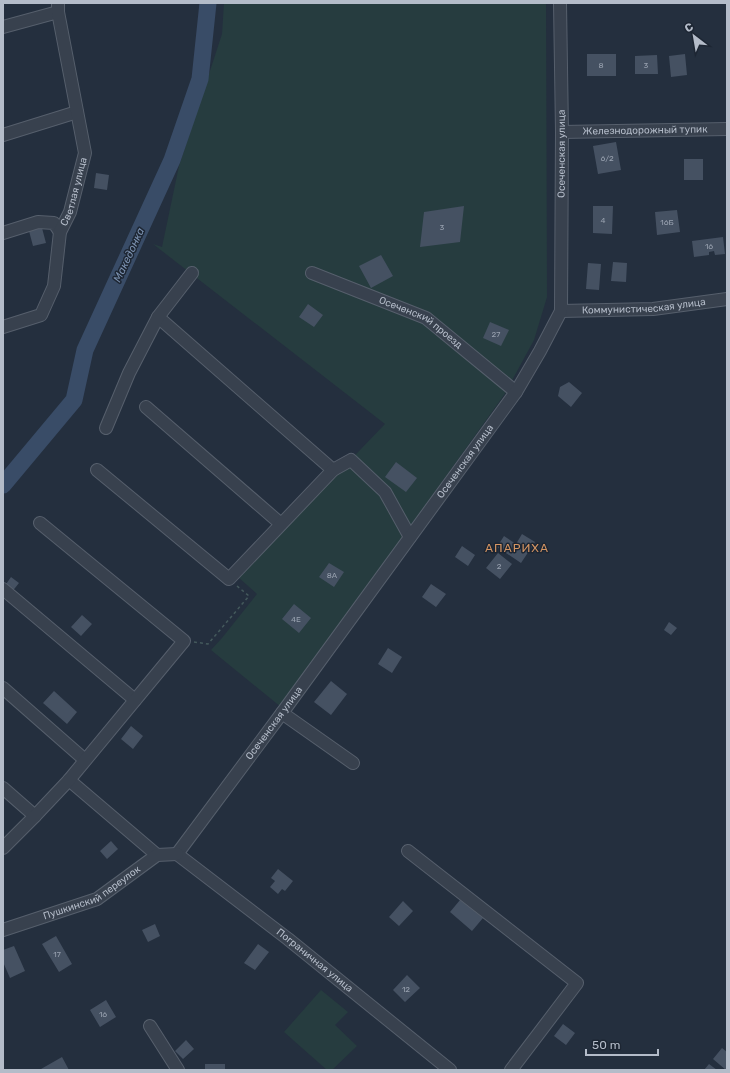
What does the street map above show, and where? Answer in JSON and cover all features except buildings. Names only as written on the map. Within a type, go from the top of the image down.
[{"type":"street","name":"Осеченская улица","points":[[177,854],[282,713],[516,392],[561,312],[562,132],[560,3]]},
{"type":"street","points":[[3,27],[58,8]]},
{"type":"street","name":"Светлая улица","points":[[3,327],[41,315],[54,286],[60,232],[70,212],[85,153],[58,8]]},
{"type":"street","points":[[3,135],[77,112]]},
{"type":"street","name":"Железнодорожный тупик","points":[[562,132],[727,129]]},
{"type":"street","points":[[3,233],[38,222],[54,223],[60,232]]},
{"type":"street","points":[[106,428],[129,373],[158,317],[192,273]]},
{"type":"street","name":"Осеченский проезд","points":[[312,273],[426,318],[516,392]]},
{"type":"street","name":"Коммунистическая улица","points":[[561,312],[653,309],[727,299]]},
{"type":"street","points":[[158,317],[333,470]]},
{"type":"street","points":[[146,407],[281,524]]},
{"type":"street","points":[[97,470],[229,579],[333,470],[351,460],[385,492],[410,537]]},
{"type":"street","points":[[3,848],[36,816],[69,780],[184,641],[40,523]]},
{"type":"street","points":[[3,589],[135,700]]},
{"type":"street","points":[[3,688],[85,760]]},
{"type":"street","points":[[282,713],[353,764]]},
{"type":"street","points":[[69,780],[157,855],[177,854]]},
{"type":"street","points":[[3,788],[36,816]]},
{"type":"street","points":[[408,851],[577,984],[511,1070]]},
{"type":"street","name":"Пограничная улица","points":[[177,854],[288,939],[450,1070]]},
{"type":"street","name":"Пушкинский переулок","points":[[3,930],[98,899],[157,855]]},
{"type":"street","points":[[150,1026],[178,1070]]},
{"type":"path","points":[[184,641],[208,644],[248,596],[229,579]]},
{"type":"green space","points":[[224,3],[546,3],[547,297],[534,340],[504,395],[281,707],[211,650],[257,594],[238,577],[385,424],[153,244],[162,247],[179,166],[222,34]]},
{"type":"green space","points":[[321,990],[348,1012],[335,1025],[357,1046],[332,1070],[327,1070],[284,1032]]},
{"type":"waterway","name":"Македонка","points":[[3,485],[74,400],[85,350],[172,160],[200,79],[208,3]]},
{"type":"district","name":"АПАРИХА","points":[[517,548]]}]
